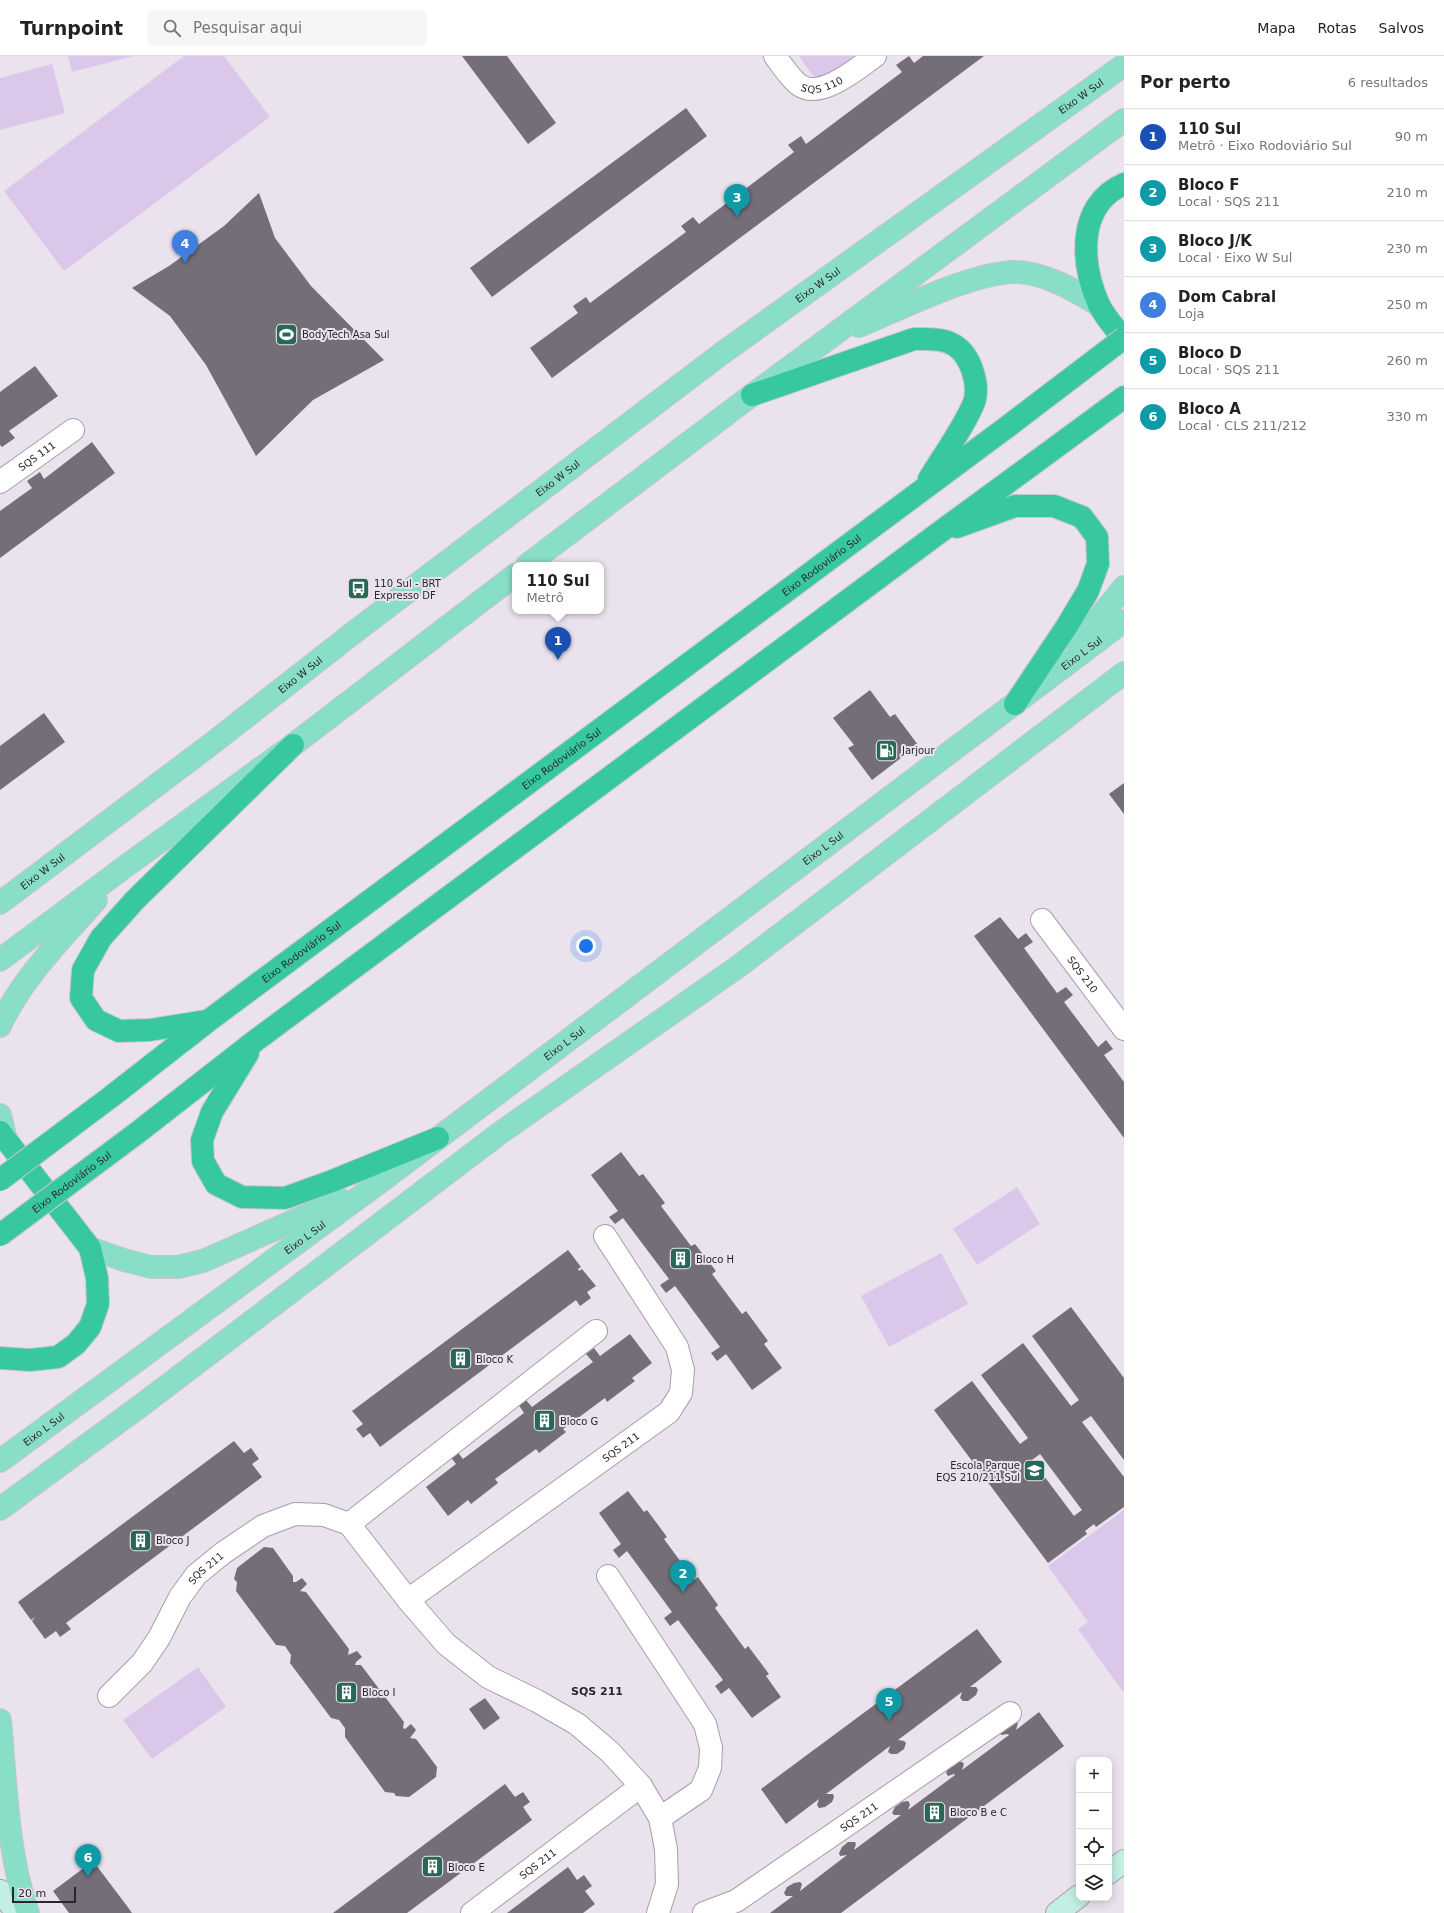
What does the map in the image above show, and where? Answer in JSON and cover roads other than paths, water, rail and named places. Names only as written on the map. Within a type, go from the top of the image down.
[{"type":"highway","points":[[1124,184],[1118,186],[1100,201],[1089,223],[1085,247],[1088,269],[1100,305],[1124,339]]},
{"type":"highway","points":[[752,395],[914,339],[934,339],[954,345],[968,359],[976,378],[974,404],[924,488]]},
{"type":"highway","name":"Eixo Rodoviário Sul","points":[[0,1180],[112,1096],[208,1021],[1124,339]]},
{"type":"highway","name":"Eixo Rodoviário Sul","points":[[0,1235],[137,1133],[255,1040],[1124,397]]},
{"type":"highway","points":[[936,535],[1016,506],[1054,506],[1082,517],[1097,537],[1098,564],[1088,591],[1067,626],[1015,704]]},
{"type":"highway","points":[[208,1021],[150,1030],[119,1031],[96,1020],[82,998],[83,970],[101,938],[135,900],[293,745]]},
{"type":"highway","points":[[255,1040],[212,1112],[202,1140],[203,1161],[216,1184],[242,1197],[285,1198],[332,1181],[438,1138]]},
{"type":"highway","points":[[0,1358],[30,1360],[58,1357],[76,1344],[90,1327],[98,1304],[96,1278],[90,1248],[2,1134]]},
{"type":"main road","name":"Eixo W Sul","points":[[0,903],[210,745],[376,616],[722,354],[1124,65]]},
{"type":"main road","points":[[532,562],[752,395],[1124,120]]},
{"type":"main road","points":[[827,340],[940,292],[981,278],[1013,272],[1038,276],[1064,285],[1100,305]]},
{"type":"main road","points":[[0,960],[126,866],[293,745],[512,577]]},
{"type":"main road","points":[[1068,663],[1097,620],[1124,587]]},
{"type":"main road","name":"Eixo L Sul","points":[[0,1460],[380,1182],[1124,621]]},
{"type":"main road","points":[[0,1508],[143,1404],[500,1133],[739,966],[1124,673]]},
{"type":"main road","points":[[0,1026],[9,1007],[36,967],[126,866]]},
{"type":"main road","points":[[0,1114],[2,1134]]},
{"type":"main road","points":[[90,1248],[124,1260],[151,1267],[178,1267],[203,1261],[380,1182]]},
{"type":"main road","points":[[0,1720],[11,1836],[20,1888],[28,1913]]},
{"type":"street","name":"SQS 110","points":[[775,56],[801,86],[808,88],[822,88],[839,81],[875,56]]},
{"type":"street","name":"SQS 111","points":[[0,482],[73,430]]},
{"type":"street","name":"SQS 210","points":[[1042,920],[1124,1029]]},
{"type":"street","name":"SQS 211","points":[[408,1600],[669,1412],[682,1393],[683,1370],[677,1347],[605,1236]]},
{"type":"street","points":[[596,1331],[349,1524],[408,1600],[452,1648],[488,1677],[537,1700],[577,1724],[610,1752],[641,1786],[660,1818],[666,1849],[667,1884],[658,1913]]},
{"type":"street","name":"SQS 211","points":[[109,1696],[142,1663],[159,1638],[180,1597],[196,1575],[223,1553],[263,1526],[295,1514],[324,1515],[349,1524]]},
{"type":"street","points":[[608,1576],[705,1724],[711,1748],[710,1768],[701,1790],[660,1818]]},
{"type":"street","name":"SQS 211","points":[[704,1913],[736,1901],[1010,1713]]},
{"type":"street","name":"SQS 211","points":[[472,1913],[641,1786]]},
{"type":"street","points":[[1112,1871],[1124,1861]]},
{"type":"street","points":[[0,1891],[17,1913]]},
{"type":"street","points":[[1057,1913],[1076,1898]]},
{"type":"place","name":"Bloco J/K","points":[[737,217]]},
{"type":"place","name":"Dom Cabral","points":[[185,263]]},
{"type":"place","name":"BodyTech Asa Sul","points":[[287,334]]},
{"type":"place","name":"110 Sul - BRT Expresso DF","points":[[359,589]]},
{"type":"place","name":"110 Sul","points":[[558,660]]},
{"type":"place","name":"Jarjour","points":[[887,750]]},
{"type":"place","name":"Bloco H","points":[[680,1259]]},
{"type":"place","name":"Bloco K","points":[[460,1359]]},
{"type":"place","name":"Bloco G","points":[[544,1421]]},
{"type":"place","name":"Escola Parque EQS 210/211 Sul","points":[[1035,1471]]},
{"type":"place","name":"Bloco J","points":[[140,1540]]},
{"type":"place","name":"Bloco F","points":[[683,1593]]},
{"type":"place","name":"Bloco I","points":[[346,1692]]},
{"type":"place","name":"Bloco D","points":[[889,1721]]},
{"type":"place","name":"Bloco B e C","points":[[935,1812]]},
{"type":"place","name":"Bloco E","points":[[432,1867]]},
{"type":"place","name":"Bloco A","points":[[88,1877]]},
{"type":"district","name":"SQS 211","points":[[597,1691]]}]
